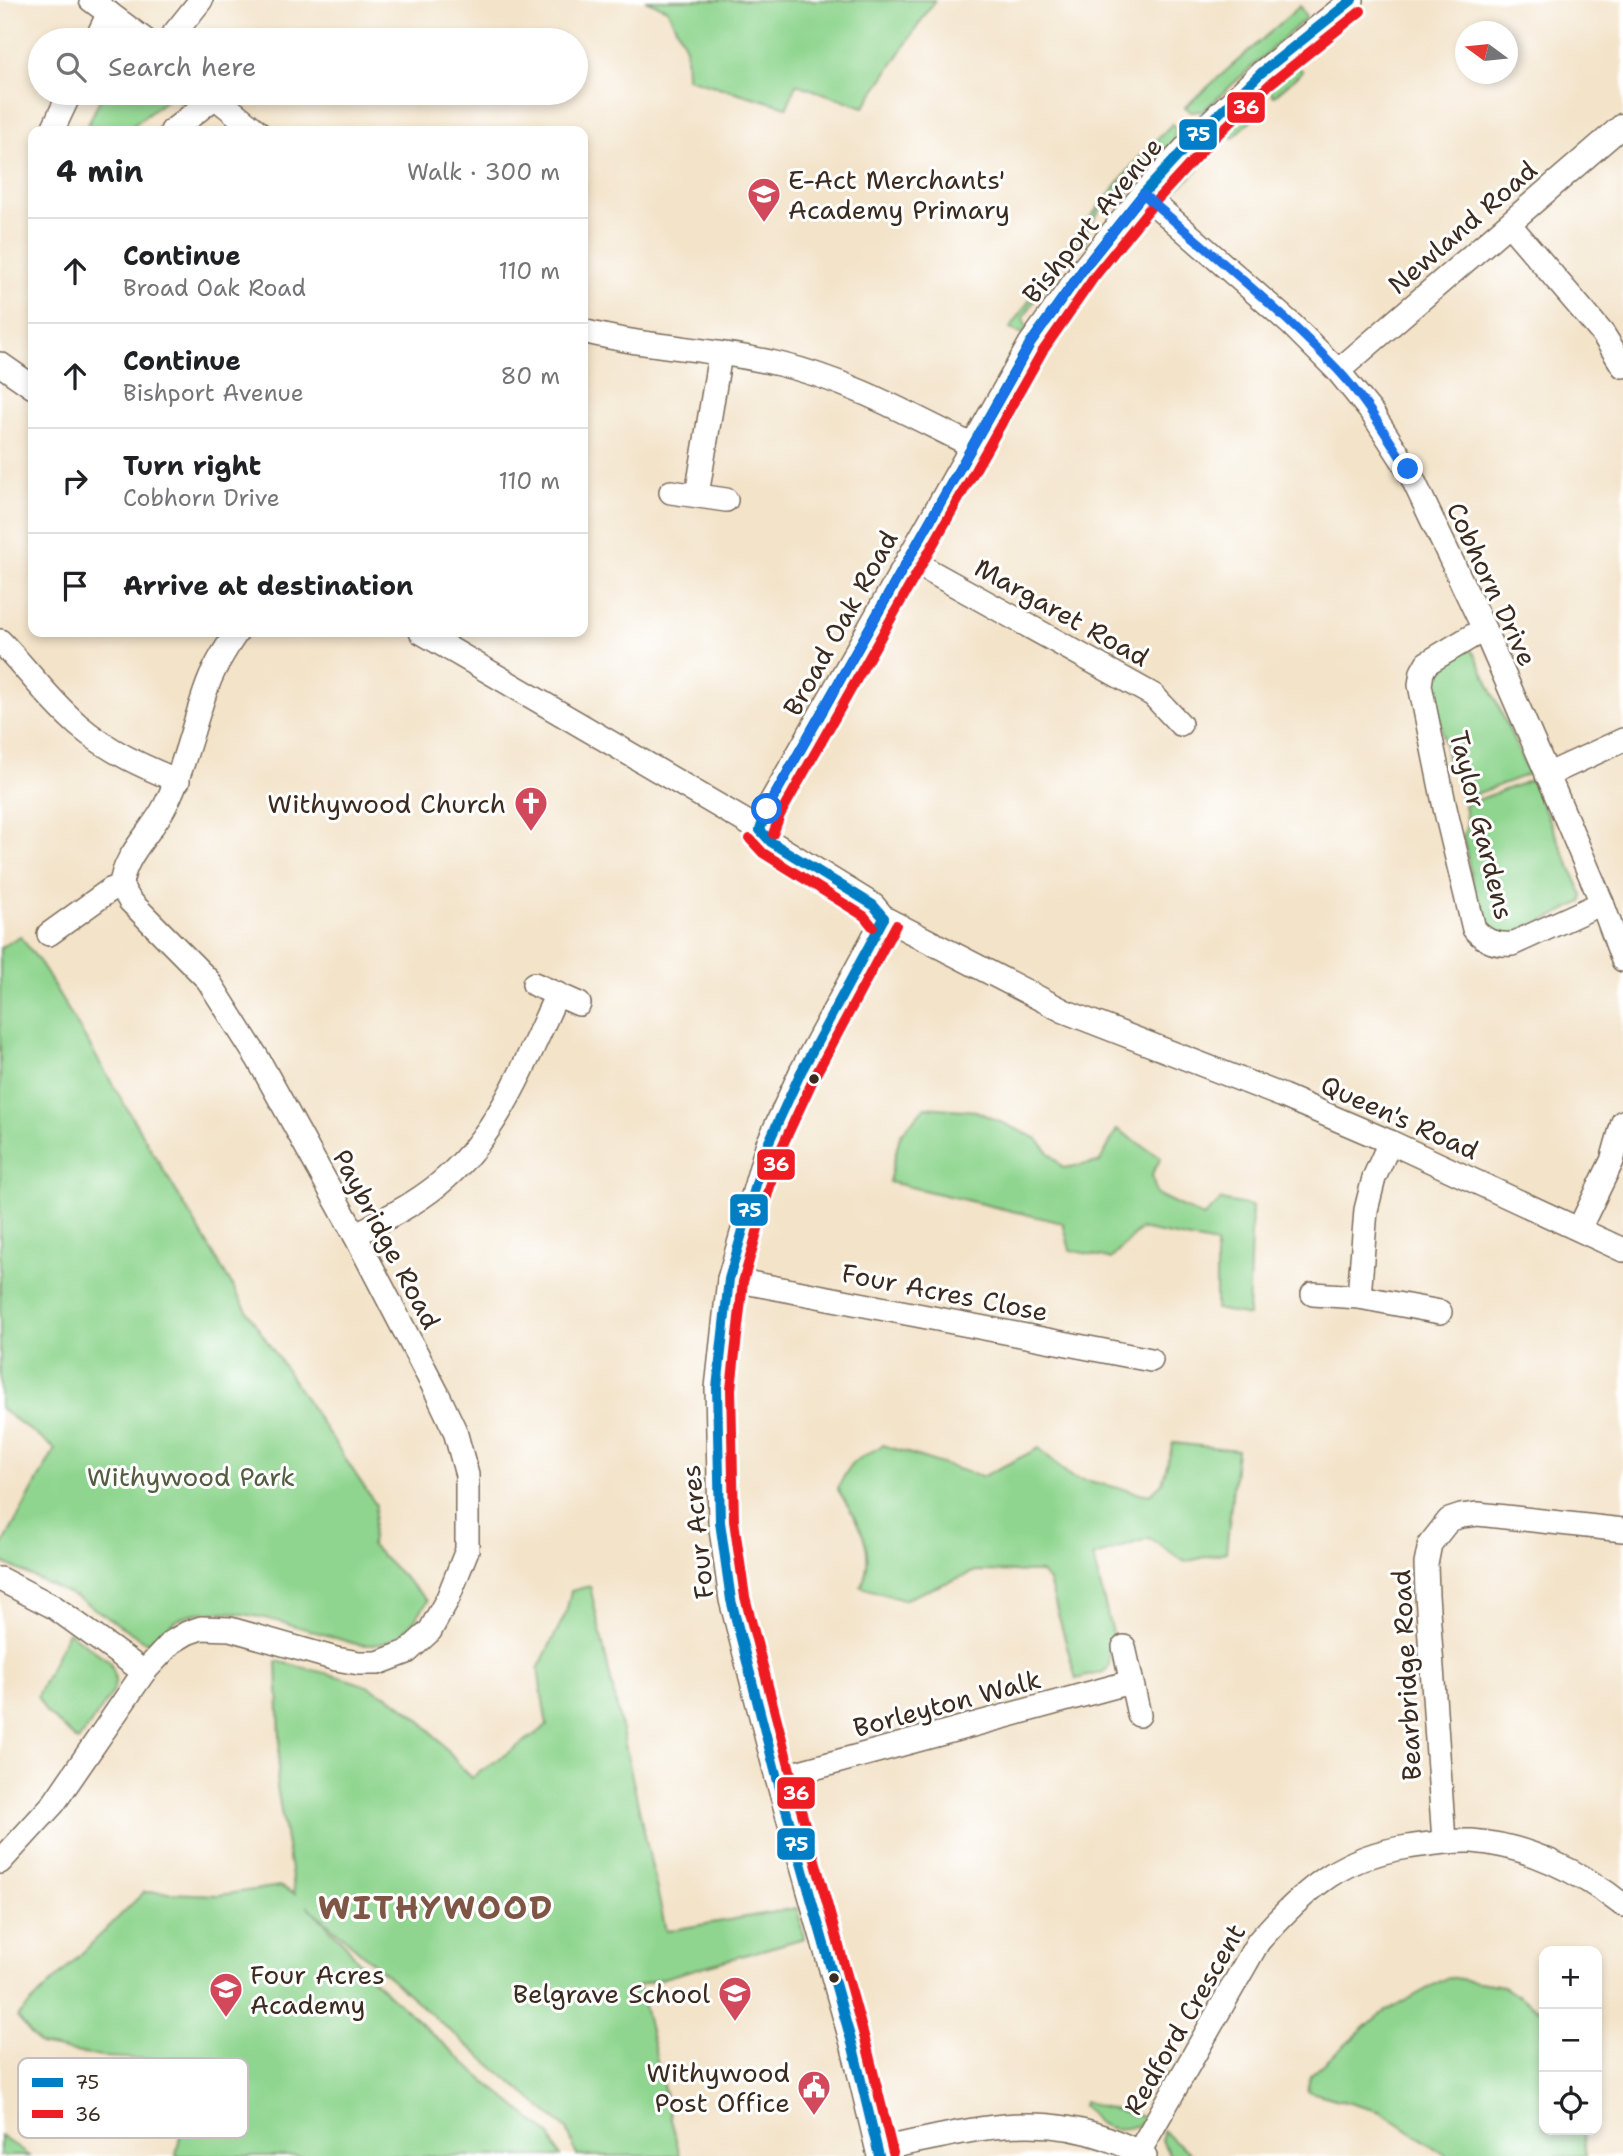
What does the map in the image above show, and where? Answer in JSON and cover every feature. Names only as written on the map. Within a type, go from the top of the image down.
[{"type":"street","points":[[90,0],[129,28]]},
{"type":"street","points":[[179,28],[201,0]]},
{"type":"street","name":"Bishport Avenue","points":[[971,445],[1030,344],[1084,268],[1143,194],[1200,132],[1261,73],[1352,0]]},
{"type":"street","points":[[102,28],[109,13]]},
{"type":"street","points":[[54,126],[64,105]]},
{"type":"street","points":[[178,126],[201,105]]},
{"type":"street","points":[[224,105],[251,126]]},
{"type":"street","name":"Newland Road","points":[[1338,371],[1623,125]]},
{"type":"street","name":"Cobhorn Drive","points":[[1143,194],[1292,325],[1338,371],[1371,413],[1408,469],[1484,629],[1602,903],[1623,960]]},
{"type":"street","points":[[1508,224],[1603,334],[1623,366]]},
{"type":"street","points":[[588,332],[660,347],[777,363],[832,379],[863,391],[971,445]]},
{"type":"street","points":[[697,495],[720,354]]},
{"type":"street","points":[[0,364],[28,384]]},
{"type":"street","name":"Broad Oak Road","points":[[760,830],[767,809],[971,445]]},
{"type":"street","points":[[671,492],[726,500]]},
{"type":"street","name":"Margaret Road","points":[[908,559],[1153,695],[1180,724]]},
{"type":"street","name":"Taylor Gardens","points":[[1484,629],[1427,663],[1420,685],[1474,929],[1483,939],[1498,945],[1512,944],[1602,903]]},
{"type":"street","points":[[49,934],[110,890],[121,886],[125,866],[164,809],[178,780],[208,682],[218,660],[234,637]]},
{"type":"street","name":"Queen's Road","points":[[430,637],[760,830],[771,842],[873,905],[884,918],[1064,1011],[1283,1096],[1390,1142],[1623,1250]]},
{"type":"street","points":[[0,641],[78,725],[110,749],[139,765],[178,780]]},
{"type":"street","points":[[1547,775],[1623,740]]},
{"type":"street","name":"Paybridge Road","points":[[121,886],[130,901],[208,980],[258,1059],[355,1235],[455,1431],[467,1475],[467,1550],[448,1598],[430,1631],[407,1652],[378,1663],[359,1663],[230,1629],[201,1628],[172,1642],[144,1672]]},
{"type":"street","name":"Four Acres","points":[[879,2153],[853,2047],[777,1779],[731,1600],[720,1522],[717,1388],[729,1279],[767,1146],[801,1072],[884,918]]},
{"type":"street","points":[[534,984],[579,1004]]},
{"type":"street","points":[[355,1235],[415,1201],[445,1179],[470,1154],[497,1118],[511,1093],[557,994]]},
{"type":"street","points":[[1579,1229],[1612,1161],[1623,1122]]},
{"type":"street","points":[[1359,1297],[1366,1210],[1374,1178],[1390,1142]]},
{"type":"street","name":"Four Acres Close","points":[[729,1279],[1151,1360]]},
{"type":"street","points":[[1313,1294],[1359,1297],[1440,1311]]},
{"type":"street","name":"Bearbridge Road","points":[[1444,1841],[1427,1595],[1426,1564],[1430,1544],[1449,1520],[1478,1514],[1623,1530]]},
{"type":"street","points":[[0,1579],[54,1607],[144,1672],[54,1802],[0,1862]]},
{"type":"street","points":[[1124,1647],[1139,1715]]},
{"type":"street","name":"Borleyton Walk","points":[[777,1779],[1131,1682]]},
{"type":"street","name":"Redford Crescent","points":[[1142,2154],[1258,1942],[1282,1914],[1329,1875],[1362,1859],[1392,1850],[1444,1841],[1474,1841],[1557,1864],[1591,1882],[1623,1905]]},
{"type":"street","points":[[879,2153],[984,2127],[1032,2124],[1055,2125],[1090,2132],[1142,2154]]},
{"type":"green space","points":[[645,0],[935,0],[864,107],[796,84],[787,107],[687,78],[686,47],[667,9]]},
{"type":"green space","points":[[1300,6],[1306,18],[1203,111],[1191,112],[1185,107]]},
{"type":"green space","points":[[1290,62],[1303,71],[1274,96],[1265,84]]},
{"type":"green space","points":[[1250,100],[1259,112],[1233,138],[1222,127]]},
{"type":"green space","points":[[97,105],[160,105],[132,126],[87,126]]},
{"type":"green space","points":[[1172,124],[1176,127],[1174,142],[1156,160],[1146,151]]},
{"type":"green space","points":[[1207,142],[1214,155],[1173,193],[1175,178],[1179,172]]},
{"type":"green space","points":[[1142,154],[1152,165],[1116,207],[1102,208],[1084,233],[1086,242],[1075,243],[1058,266],[1055,264],[1069,243]]},
{"type":"green space","points":[[1051,268],[1055,270],[1023,318],[1027,328],[1023,334],[1010,329]]},
{"type":"green space","points":[[1469,648],[1476,656],[1529,774],[1463,799],[1459,781],[1448,763],[1433,681],[1444,662]]},
{"type":"green space","points":[[1531,780],[1583,896],[1582,902],[1524,930],[1505,935],[1492,930],[1479,915],[1463,836],[1467,825],[1464,805]]},
{"type":"green space","name":"Withywood Park","points":[[20,936],[41,964],[249,1314],[376,1505],[371,1545],[428,1601],[407,1629],[391,1641],[381,1644],[356,1644],[274,1620],[211,1612],[192,1614],[180,1619],[147,1643],[78,1598],[0,1561],[0,1550],[55,1449],[0,1408],[0,948]]},
{"type":"green space","points":[[925,1107],[976,1111],[1036,1138],[1063,1168],[1100,1162],[1117,1129],[1161,1158],[1152,1174],[1156,1194],[1203,1217],[1221,1200],[1252,1206],[1248,1316],[1216,1309],[1216,1244],[1140,1229],[1111,1259],[1070,1250],[1063,1223],[889,1182],[900,1135]]},
{"type":"green space","points":[[1173,1443],[1237,1450],[1226,1552],[1185,1562],[1149,1538],[1093,1557],[1115,1645],[1110,1648],[1109,1667],[1103,1672],[1076,1679],[1049,1581],[1040,1572],[976,1571],[903,1600],[861,1587],[868,1560],[866,1547],[858,1524],[837,1488],[852,1463],[883,1445],[982,1477],[1039,1448],[1071,1477],[1149,1495],[1162,1483]]},
{"type":"green space","points":[[590,1586],[666,1931],[797,1908],[804,1938],[639,1985],[680,2156],[577,2156],[567,2129],[307,1905],[346,1945],[371,1978],[479,2076],[550,2135],[560,2156],[176,2156],[180,2138],[248,2138],[248,2058],[101,2057],[40,2045],[17,2017],[144,1892],[219,1895],[280,1886],[295,1894],[277,1787],[280,1738],[277,1661],[356,1682],[392,1699],[425,1725],[471,1778],[547,1726],[538,1669],[566,1613],[571,1591]]},
{"type":"green space","points":[[68,1632],[109,1661],[115,1677],[112,1693],[78,1741],[46,1712],[37,1696]]},
{"type":"green space","points":[[1448,1977],[1504,1986],[1539,2009],[1539,2135],[1583,2135],[1586,2156],[1447,2156],[1381,2112],[1307,2091],[1310,2076],[1378,2016]]},
{"type":"green space","points":[[1084,2102],[1140,2116],[1146,2120],[1127,2128],[1107,2127],[1095,2120],[1083,2106]]},
{"type":"green space","points":[[1163,2131],[1194,2156],[1169,2155],[1162,2140]]},
{"type":"green space","points":[[0,2136],[29,2156],[0,2156]]},
{"type":"transit line","name":"75","points":[[760,830],[767,809],[1030,344],[1084,268],[1143,194],[1200,132],[1261,73],[1352,0]]},
{"type":"transit line","name":"36","points":[[773,834],[780,815],[1042,352],[1095,276],[1154,203],[1210,142],[1270,84],[1361,11]]},
{"type":"transit line","name":"75","points":[[760,830],[771,842],[873,905],[884,918]]},
{"type":"transit line","name":"36","points":[[750,839],[763,853],[864,916],[873,927]]},
{"type":"transit line","name":"75","points":[[879,2156],[853,2047],[777,1778],[731,1600],[720,1522],[717,1388],[729,1279],[767,1146],[801,1072],[884,918]]},
{"type":"transit line","name":"36","points":[[893,2153],[866,2043],[745,1597],[734,1521],[731,1389],[743,1282],[780,1151],[814,1078],[896,925]]},
{"type":"place","name":"E-Act Merchants' Academy Primary","points":[[764,224]]},
{"type":"place","name":"Withywood Church","points":[[531,833]]},
{"type":"place","name":"Four Acres Academy","points":[[226,2019]]},
{"type":"place","name":"Belgrave School","points":[[735,2023]]},
{"type":"place","name":"Withywood Post Office","points":[[814,2117]]},
{"type":"district","name":"WITHYWOOD","points":[[436,1907]]},
{"type":"route","points":[[767,809],[1030,344],[1084,268],[1143,194],[1292,325],[1338,371],[1371,413],[1408,469]]}]
